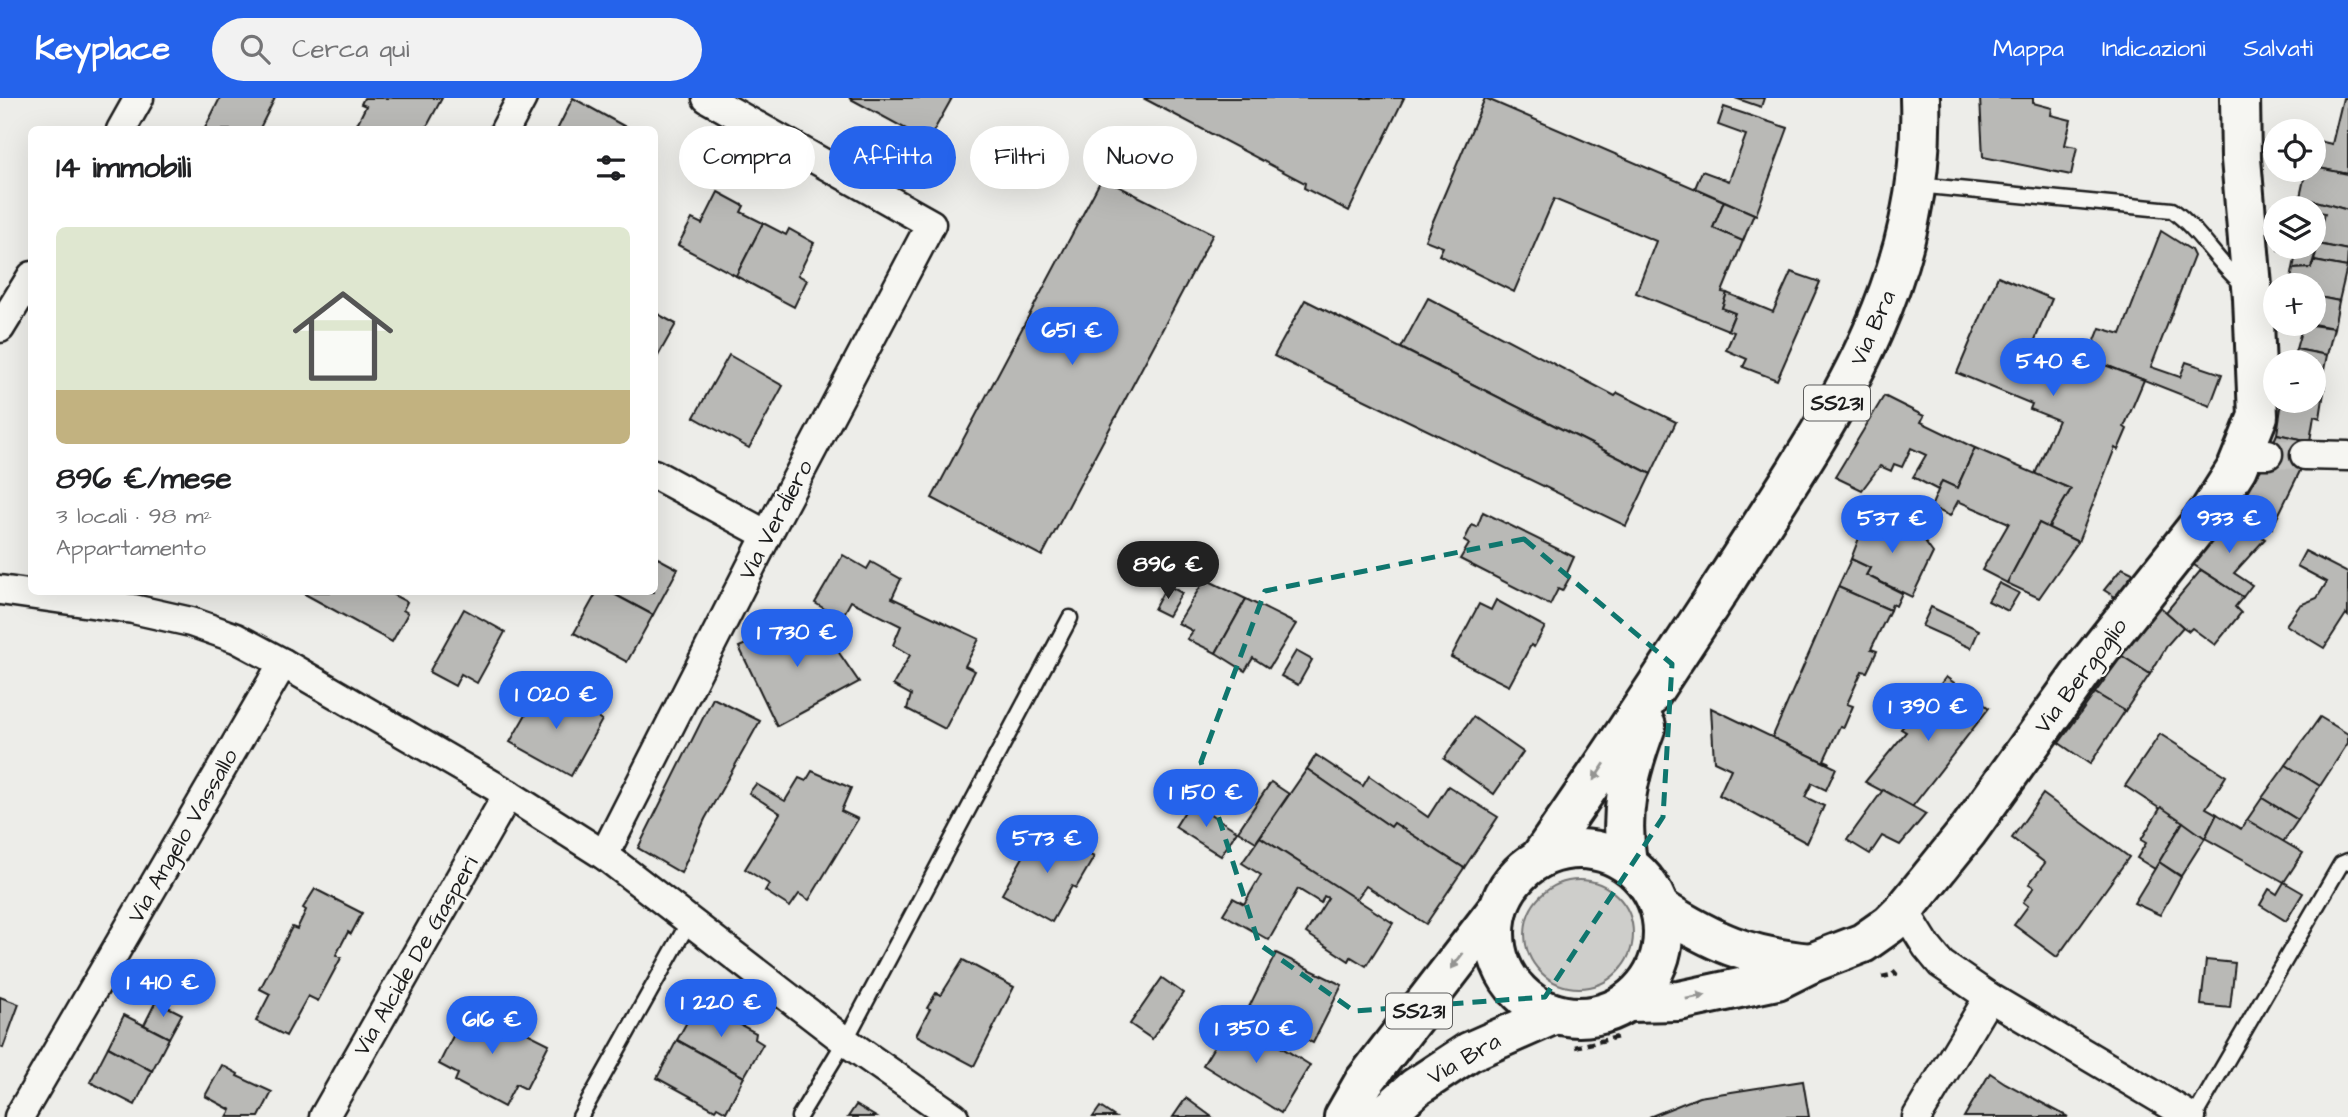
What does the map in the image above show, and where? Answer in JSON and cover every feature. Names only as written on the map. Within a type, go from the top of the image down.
[{"type":"main road","name":"Via Bra","points":[[1539,859],[1664,675],[1822,430],[1856,367],[1885,309],[1904,252],[1917,185],[1922,137],[1920,98]]},
{"type":"main road","name":"Via Bergoglio","points":[[1628,1002],[1679,1001],[1777,980],[1811,963],[1863,943],[1890,924],[1904,911],[1968,831],[2085,668],[2209,512],[2237,468],[2256,454],[2258,416],[2252,292],[2241,159],[2241,98]]},
{"type":"main road","name":"Via Bra","points":[[1627,863],[1623,837],[1630,767],[1664,675]]},
{"type":"main road","name":"Via Bra","points":[[1499,907],[1495,934],[1499,960],[1511,984],[1531,1002],[1555,1014],[1580,1017],[1605,1014],[1628,1002],[1647,984],[1659,961],[1664,935],[1661,909],[1648,883],[1627,863],[1606,853],[1583,849],[1560,851],[1539,859],[1522,872],[1508,888],[1499,907],[1364,1082],[1363,1113],[1416,1087],[1469,1052],[1555,1014]]},
{"type":"main road","name":"Via Bergoglio","points":[[1661,909],[1704,936],[1747,953],[1776,960],[1811,963]]},
{"type":"street","points":[[123,126],[139,98]]},
{"type":"street","points":[[507,126],[522,98]]},
{"type":"street","name":"Via Verdiero","points":[[604,855],[767,535],[931,223],[707,98]]},
{"type":"street","points":[[0,328],[28,282]]},
{"type":"street","points":[[2305,455],[2348,456]]},
{"type":"street","points":[[658,476],[767,535]]},
{"type":"street","points":[[0,590],[28,594]]},
{"type":"street","points":[[35,595],[133,609],[191,622],[236,638],[283,663],[508,794],[604,855],[845,1041],[954,1117]]},
{"type":"street","name":"Via Angelo Vassallo","points":[[19,1117],[283,663]]},
{"type":"street","name":"Via Alcide De Gasperi","points":[[324,1117],[508,794]]},
{"type":"street","points":[[1904,911],[1941,964],[1989,997],[2192,1117]]},
{"type":"street","points":[[1917,1117],[1989,997]]},
{"type":"lane","points":[[1917,185],[2172,210],[2184,219],[2233,277],[2252,292]]},
{"type":"lane","points":[[799,1117],[845,1041],[1070,618]]},
{"type":"lane","points":[[2192,1117],[2342,864],[2348,861]]},
{"type":"lane","points":[[580,1117],[690,920]]},
{"type":"highlighted area","points":[[1524,539],[1672,664],[1663,817],[1545,997],[1354,1011],[1259,944],[1201,762],[1265,591]]},
{"type":"shaded area","points":[[1579,880],[1600,884],[1617,896],[1629,913],[1633,934],[1629,955],[1617,972],[1600,984],[1579,988],[1558,984],[1541,972],[1529,955],[1525,934],[1529,913],[1541,896],[1558,884]]},
{"type":"building","points":[[220,98],[275,98],[261,126],[206,126]]},
{"type":"building","points":[[364,98],[442,98],[427,126],[356,126],[366,106],[361,104]]},
{"type":"building","points":[[573,98],[624,126],[559,126]]},
{"type":"building","points":[[849,98],[952,98],[936,126],[900,126]]},
{"type":"building","points":[[1143,98],[1404,98],[1349,211],[1304,188],[1305,183]]},
{"type":"building","points":[[1485,98],[1724,201],[1713,228],[1743,241],[1722,292],[1727,293],[1722,308],[1735,313],[1728,330],[1636,293],[1656,241],[1554,199],[1514,292],[1439,255],[1443,247],[1425,240]]},
{"type":"building","points":[[1735,98],[1764,98],[1761,107]]},
{"type":"building","points":[[1980,98],[2033,98],[2033,103],[2052,108],[2051,115],[2071,120],[2065,145],[2077,147],[2071,175],[1983,157]]},
{"type":"building","points":[[2343,98],[2348,98],[2348,174],[2326,169],[2326,143],[2332,144]]},
{"type":"building","points":[[1724,107],[1788,128],[1756,215],[1695,188],[1702,171],[1729,181],[1746,135],[1718,125]]},
{"type":"building","points":[[2326,169],[2348,174],[2348,210],[2326,204],[2326,196],[2300,196],[2303,182],[2326,182]]},
{"type":"building","points":[[1096,189],[1124,189],[1213,234],[1042,556],[932,498]]},
{"type":"building","points":[[718,192],[744,206],[741,212],[763,223],[736,276],[678,245],[692,219],[702,224]]},
{"type":"building","points":[[1724,201],[1754,214],[1743,241],[1713,228]]},
{"type":"building","points":[[2326,204],[2348,210],[2348,250],[2326,246]]},
{"type":"building","points":[[763,223],[786,235],[789,229],[814,243],[798,275],[807,280],[794,307],[736,276]]},
{"type":"building","points":[[2161,231],[2191,250],[2194,256],[2151,367],[2180,377],[2186,362],[2222,374],[2210,406],[2088,358],[2100,328],[2121,334]]},
{"type":"building","points":[[2326,246],[2348,250],[2347,267],[2314,261],[2326,259]]},
{"type":"building","points":[[2295,259],[2314,259],[2311,268],[2293,269]]},
{"type":"building","points":[[2314,261],[2347,267],[2339,301],[2326,298],[2326,273],[2292,273],[2293,269],[2311,268]]},
{"type":"building","points":[[1791,272],[1820,282],[1777,380],[1743,367],[1747,359],[1726,350],[1734,332],[1728,330],[1735,313],[1722,308],[1727,293],[1773,312]]},
{"type":"building","points":[[1998,276],[2052,299],[2027,359],[2075,379],[2084,357],[2144,380],[2124,427],[2127,429],[2118,450],[2115,448],[2078,542],[2048,528],[2071,489],[2035,474],[2058,420],[2030,409],[2032,404],[1957,373]]},
{"type":"building","points":[[1428,298],[1615,396],[1618,393],[1676,422],[1651,474],[1401,348]]},
{"type":"building","points":[[2326,298],[2339,301],[2334,328],[2326,326]]},
{"type":"building","points":[[1305,300],[1651,474],[1626,526],[1274,356]]},
{"type":"building","points":[[658,314],[676,324],[658,356]]},
{"type":"building","points":[[2326,327],[2334,328],[2327,355],[2326,350],[2296,349],[2300,336],[2326,336]]},
{"type":"building","points":[[729,355],[783,386],[749,448],[694,417]]},
{"type":"building","points":[[1884,396],[1924,416],[1921,422],[1975,448],[1957,488],[1942,481],[1938,490],[1913,477],[1926,455],[1911,448],[1902,467],[1894,464],[1891,471],[1880,466],[1862,490],[1835,477]]},
{"type":"building","points":[[2280,413],[2321,413],[2320,418],[2314,416],[2310,441],[2277,434]]},
{"type":"building","points":[[2277,434],[2310,441],[2300,471],[2272,528],[2238,509],[2263,466]]},
{"type":"building","points":[[1975,448],[2071,489],[2048,528],[2039,523],[2007,583],[1982,570],[2009,523],[1958,501],[1950,516],[1931,507],[1942,481],[1957,488]]},
{"type":"building","points":[[1483,512],[1574,557],[1566,575],[1570,577],[1562,591],[1558,589],[1550,605],[1460,559],[1469,544],[1464,541],[1472,525],[1477,527]]},
{"type":"building","points":[[1869,512],[1922,538],[1933,553],[1912,597],[1866,575],[1870,568],[1851,559]]},
{"type":"building","points":[[2232,517],[2265,539],[2234,573],[2252,585],[2243,597],[2191,563]]},
{"type":"building","points":[[2039,523],[2078,542],[2039,598],[2007,583]]},
{"type":"building","points":[[2305,551],[2348,573],[2348,616],[2346,614],[2324,648],[2286,625],[2300,605],[2317,598],[2327,582],[2297,566]]},
{"type":"building","points":[[843,555],[867,569],[871,562],[901,579],[892,598],[979,639],[965,666],[975,671],[945,729],[907,709],[911,695],[893,685],[910,655],[893,645],[901,626],[851,601],[841,619],[815,603]]},
{"type":"building","points":[[658,558],[678,569],[653,615],[616,595],[658,595]]},
{"type":"building","points":[[1851,559],[1870,568],[1866,575],[1902,593],[1896,606],[1892,604],[1890,610],[1838,587]]},
{"type":"building","points":[[2122,568],[2137,575],[2115,597],[2104,590]]},
{"type":"building","points":[[2201,570],[2243,597],[2235,607],[2241,613],[2215,645],[2192,628],[2189,631],[2183,627],[2166,612]]},
{"type":"building","points":[[1205,579],[1246,599],[1216,653],[1187,639],[1193,631],[1178,623]]},
{"type":"building","points":[[1999,583],[2019,593],[2008,611],[1988,601]]},
{"type":"building","points":[[1167,585],[1182,593],[1168,616],[1154,609]]},
{"type":"building","points":[[1838,587],[1890,610],[1871,649],[1877,651],[1867,672],[1862,671],[1847,704],[1853,706],[1844,727],[1840,726],[1824,760],[1829,762],[1828,764],[1772,738]]},
{"type":"building","points":[[306,595],[394,595],[407,602],[403,610],[408,613],[392,642]]},
{"type":"building","points":[[595,595],[616,595],[653,615],[627,662],[574,633]]},
{"type":"building","points":[[1246,599],[1296,624],[1269,668],[1253,658],[1245,671],[1216,653]]},
{"type":"building","points":[[1496,600],[1545,627],[1534,647],[1531,645],[1509,686],[1451,657],[1479,604],[1491,610]]},
{"type":"building","points":[[2157,604],[2183,627],[2168,644],[2150,674],[2122,656]]},
{"type":"building","points":[[1931,607],[1979,630],[1971,648],[1922,626]]},
{"type":"building","points":[[464,609],[505,632],[477,683],[461,674],[455,686],[429,672]]},
{"type":"building","points":[[813,615],[859,682],[777,726],[739,647]]},
{"type":"building","points":[[1296,651],[1312,660],[1298,685],[1281,676]]},
{"type":"building","points":[[2122,656],[2150,674],[2125,711],[2095,693]]},
{"type":"building","points":[[1946,677],[1989,708],[1912,807],[1865,782],[1906,732],[1901,729],[1915,712],[1918,714]]},
{"type":"building","points":[[542,686],[602,720],[571,776],[510,742]]},
{"type":"building","points":[[2095,693],[2125,711],[2090,764],[2059,743]]},
{"type":"building","points":[[713,698],[760,721],[705,819],[681,873],[638,848]]},
{"type":"building","points":[[1711,708],[1836,768],[1826,790],[1812,783],[1805,797],[1824,806],[1807,843],[1719,795],[1731,769],[1714,761]]},
{"type":"building","points":[[1473,717],[1523,752],[1494,794],[1444,759]]},
{"type":"building","points":[[2320,717],[2348,734],[2348,743],[2320,786],[2286,765]]},
{"type":"building","points":[[2160,734],[2226,776],[2206,808],[2217,814],[2205,838],[2125,786]]},
{"type":"building","points":[[1316,755],[1363,786],[1369,776],[1428,817],[1448,786],[1498,817],[1464,868],[1394,823],[1391,827],[1307,769]]},
{"type":"building","points":[[2286,765],[2320,786],[2298,820],[2262,798]]},
{"type":"building","points":[[1307,769],[1391,827],[1394,823],[1464,868],[1426,924],[1366,886],[1356,900],[1260,837]]},
{"type":"building","points":[[812,771],[851,788],[841,811],[858,819],[809,900],[799,894],[790,907],[765,891],[769,884],[745,869],[780,813],[749,793],[756,784],[785,801],[799,778],[806,781]]},
{"type":"building","points":[[1271,782],[1289,794],[1256,842],[1238,831]]},
{"type":"building","points":[[1883,790],[1926,814],[1900,845],[1882,836],[1870,854],[1847,840]]},
{"type":"building","points":[[2043,794],[2129,857],[2057,957],[2014,925],[2028,906],[2023,902],[2034,887],[2029,884],[2045,863],[2012,838]]},
{"type":"building","points":[[2262,798],[2298,820],[2283,842],[2247,820]]},
{"type":"building","points":[[1191,802],[1237,831],[1221,856],[1175,827]]},
{"type":"building","points":[[2161,807],[2183,822],[2155,869],[2137,858],[2146,843],[2141,840]]},
{"type":"building","points":[[2217,814],[2241,829],[2247,820],[2303,853],[2284,882],[2205,838]]},
{"type":"building","points":[[2183,822],[2205,838],[2181,876],[2159,862]]},
{"type":"building","points":[[1042,829],[1094,857],[1076,888],[1072,886],[1052,922],[1002,894],[1027,850],[1031,852]]},
{"type":"building","points":[[1260,837],[1393,923],[1366,966],[1351,957],[1349,961],[1306,933],[1328,898],[1324,896],[1321,903],[1298,889],[1269,940],[1223,914],[1233,898],[1244,904],[1261,875],[1242,863]]},
{"type":"building","points":[[2159,862],[2181,877],[2160,915],[2134,903]]},
{"type":"building","points":[[2284,882],[2303,893],[2286,921],[2260,905],[2269,889],[2277,894]]},
{"type":"building","points":[[315,889],[362,913],[336,955],[341,958],[318,1001],[308,996],[286,1036],[256,1021],[270,994],[260,989],[292,927],[297,929],[306,910],[303,908]]},
{"type":"building","points":[[1276,953],[1342,985],[1313,1043],[1247,1011]]},
{"type":"building","points":[[963,960],[1014,987],[974,1066],[916,1035],[936,993],[941,995]]},
{"type":"building","points":[[2206,960],[2235,963],[2230,1008],[2201,1005]]},
{"type":"building","points":[[1162,978],[1183,993],[1152,1039],[1130,1024]]},
{"type":"building","points":[[0,997],[19,1004],[3,1048],[0,1047]]},
{"type":"building","points":[[156,1001],[182,1014],[169,1038],[144,1025]]},
{"type":"building","points":[[698,1002],[756,1033],[755,1039],[763,1044],[744,1077],[677,1040]]},
{"type":"building","points":[[469,1004],[549,1044],[526,1089],[516,1084],[504,1107],[455,1081],[458,1074],[439,1064]]},
{"type":"building","points":[[124,1015],[169,1038],[152,1071],[108,1047]]},
{"type":"building","points":[[1232,1017],[1310,1065],[1281,1113],[1203,1065]]},
{"type":"building","points":[[677,1040],[744,1077],[726,1112],[717,1107],[715,1110],[657,1078]]},
{"type":"building","points":[[108,1047],[152,1071],[135,1105],[90,1082]]},
{"type":"building","points":[[222,1065],[238,1074],[237,1076],[272,1092],[259,1117],[227,1117],[231,1110],[205,1096]]},
{"type":"building","points":[[1990,1073],[2005,1083],[2068,1117],[1964,1117]]},
{"type":"building","points":[[1803,1081],[1809,1117],[1649,1117],[1699,1097]]},
{"type":"building","points":[[1186,1098],[1212,1117],[1173,1117]]},
{"type":"building","points":[[856,1105],[876,1117],[848,1117]]},
{"type":"building","points":[[1100,1107],[1115,1117],[1093,1117]]},
{"type":"tunnel","points":[[2268,454],[2305,455]]}]
